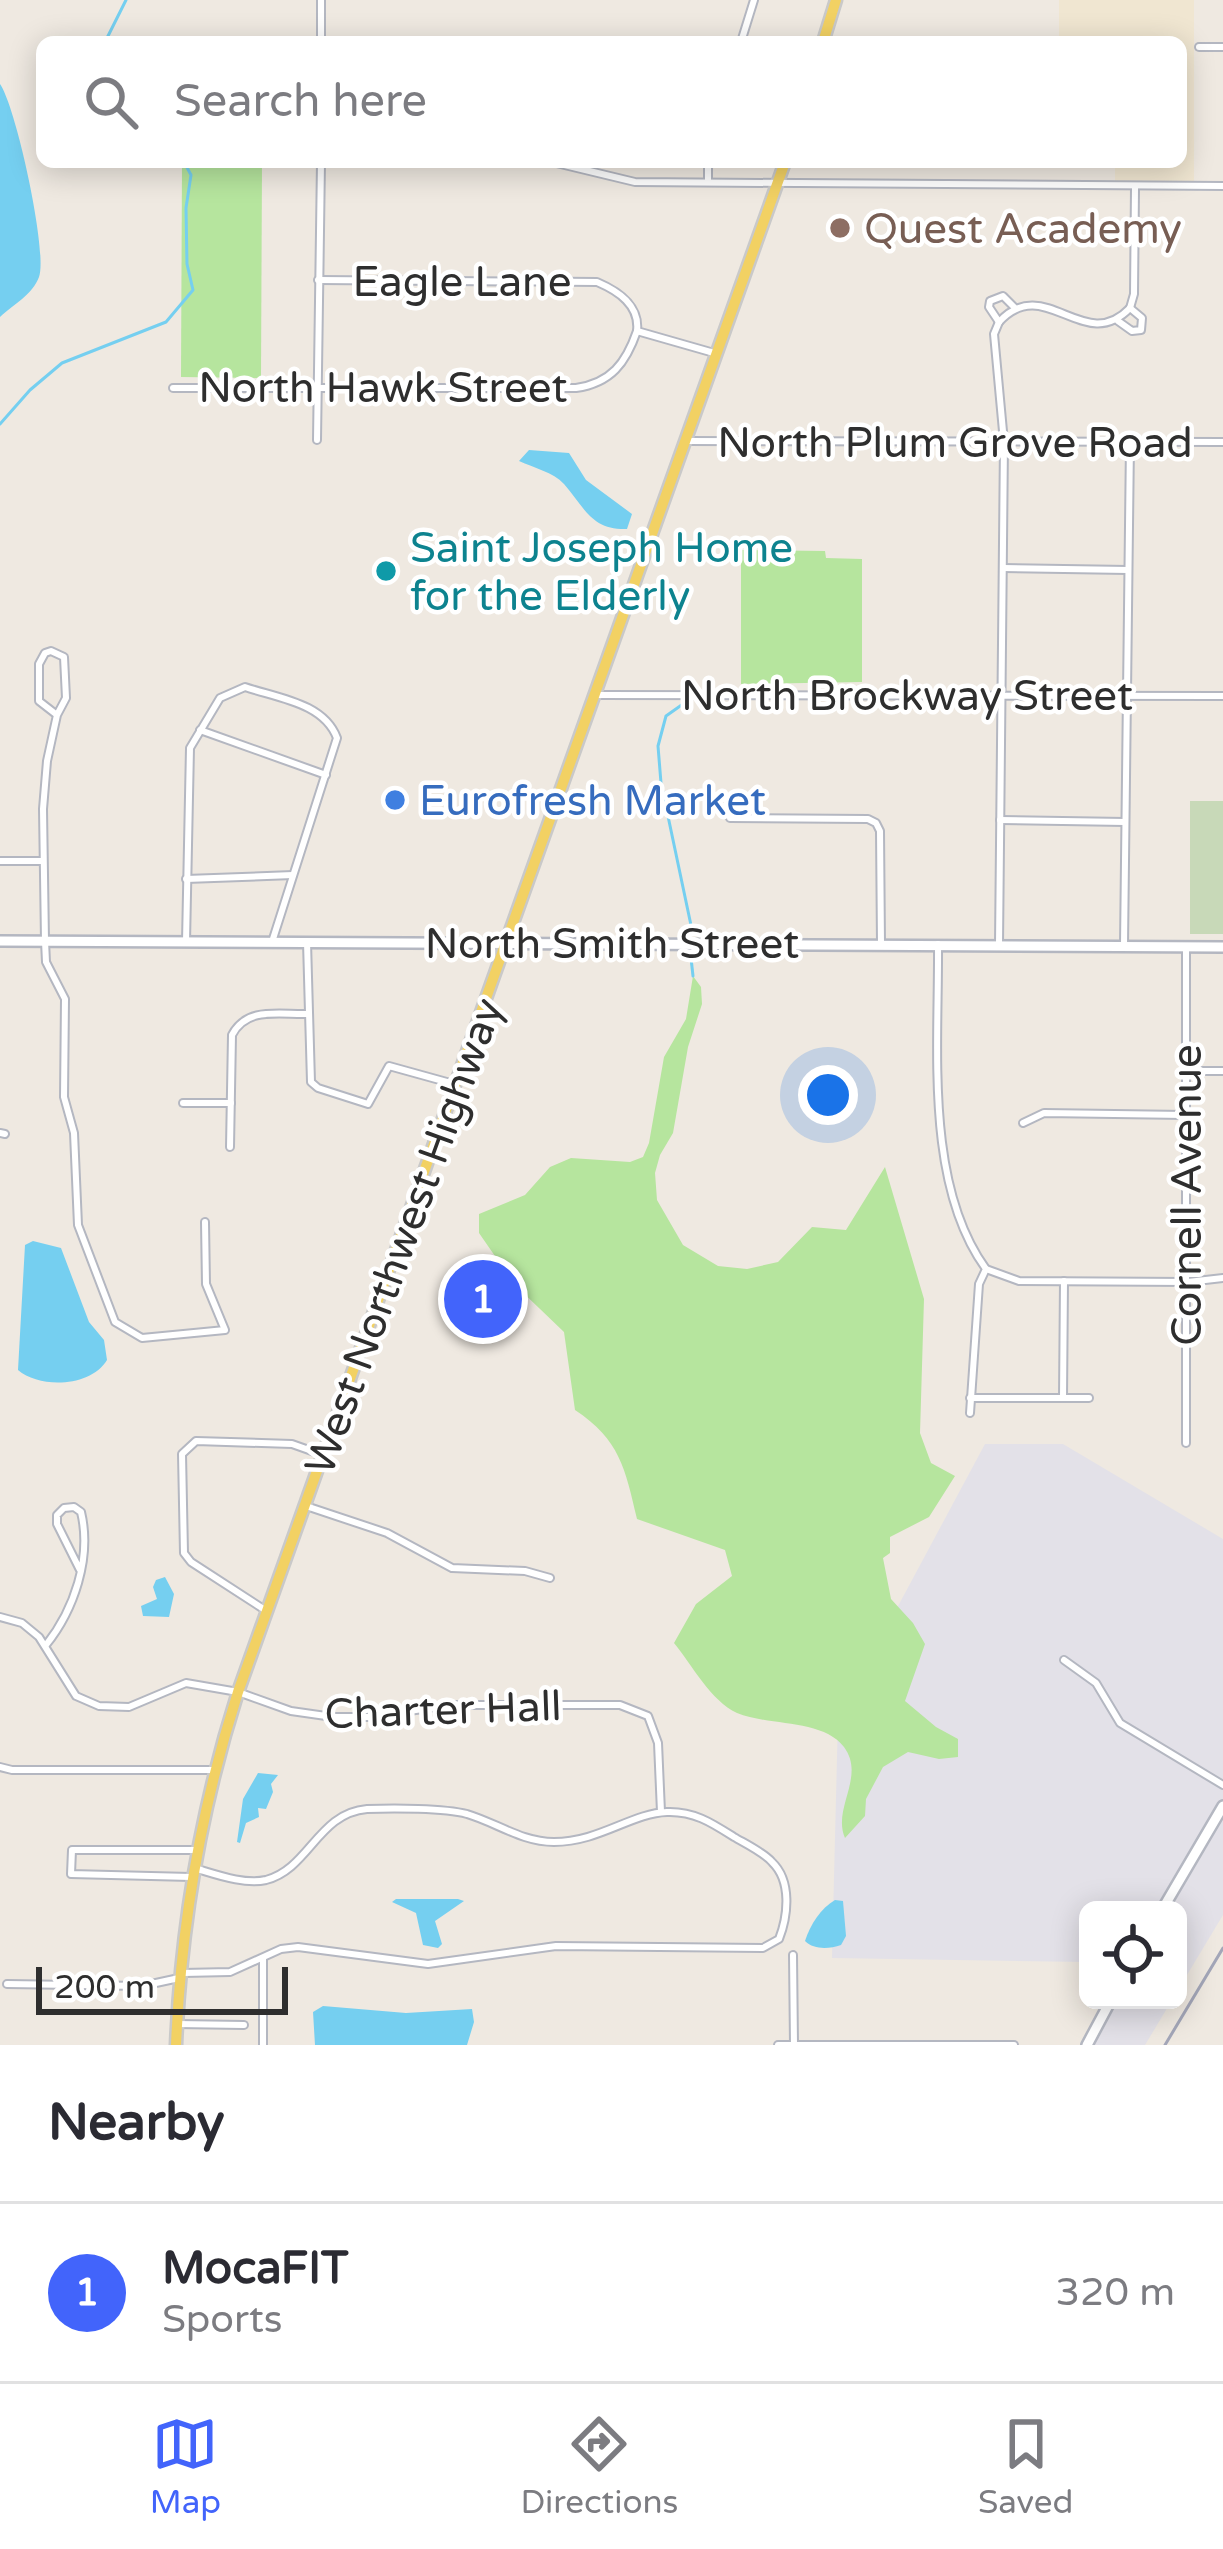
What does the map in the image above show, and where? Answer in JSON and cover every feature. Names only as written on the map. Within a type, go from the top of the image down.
[{"type":"main road","points":[[825,36],[836,0]]},
{"type":"main road","name":"West Northwest Highway","points":[[176,2045],[196,1850],[213,1770],[238,1692],[783,168]]},
{"type":"street","points":[[321,0],[321,36]]},
{"type":"street","points":[[743,36],[754,0]]},
{"type":"street","points":[[1198,47],[1223,47]]},
{"type":"street","points":[[317,440],[321,168]]},
{"type":"street","points":[[573,168],[620,181],[1223,187]]},
{"type":"street","points":[[708,168],[708,182]]},
{"type":"street","points":[[998,944],[1004,442],[994,334],[999,322],[1016,309],[1035,304],[1098,324],[1118,320],[1130,308],[1135,188]]},
{"type":"street","name":"Eagle Lane","points":[[318,280],[597,282],[632,306],[637,331]]},
{"type":"street","points":[[999,322],[989,307],[994,297],[1003,296],[1016,309]]},
{"type":"street","points":[[1118,320],[1132,331],[1142,330],[1142,318],[1130,308]]},
{"type":"street","points":[[637,331],[717,354]]},
{"type":"street","name":"North Hawk Street","points":[[173,388],[587,386],[614,374],[637,331]]},
{"type":"street","name":"North Plum Grove Road","points":[[686,441],[1223,442]]},
{"type":"street","points":[[1124,945],[1130,442]]},
{"type":"street","points":[[1003,568],[1128,570]]},
{"type":"street","points":[[57,716],[39,700],[39,664],[51,651],[64,657],[66,698],[47,761],[46,962],[65,999],[64,1097],[74,1133],[78,1225],[115,1322],[142,1338],[225,1330],[206,1284],[205,1222]]},
{"type":"street","points":[[186,942],[186,762],[220,698],[244,687],[319,712],[332,722],[337,739],[272,943]]},
{"type":"street","name":"North Brockway Street","points":[[592,695],[1223,696]]},
{"type":"street","points":[[200,730],[326,775]]},
{"type":"street","points":[[730,818],[868,819],[876,823],[880,831],[881,944]]},
{"type":"street","points":[[1000,820],[1125,822]]},
{"type":"street","points":[[0,861],[44,861]]},
{"type":"street","points":[[186,879],[293,875]]},
{"type":"street","name":"North Smith Street","points":[[0,941],[1223,947]]},
{"type":"street","points":[[307,943],[309,1074],[318,1088],[368,1104],[389,1066],[458,1084]]},
{"type":"street","points":[[938,944],[939,1114],[953,1202],[967,1242],[986,1269],[1018,1281],[1223,1278]]},
{"type":"street","name":"Cornell Avenue","points":[[1186,946],[1186,1443]]},
{"type":"street","points":[[230,1147],[232,1035],[242,1019],[255,1015],[308,1015]]},
{"type":"street","points":[[1186,1071],[1223,1071]]},
{"type":"street","points":[[183,1102],[231,1103]]},
{"type":"street","points":[[1023,1123],[1044,1113],[1185,1115]]},
{"type":"street","points":[[970,1413],[979,1284],[986,1269]]},
{"type":"street","points":[[1063,1398],[1064,1281]]},
{"type":"street","points":[[970,1398],[1089,1398]]},
{"type":"street","points":[[268,1612],[191,1562],[184,1552],[182,1454],[196,1441],[292,1444],[325,1455]]},
{"type":"street","points":[[306,1506],[387,1534],[452,1568],[525,1571],[550,1578]]},
{"type":"street","points":[[0,1617],[22,1623],[46,1645],[67,1619],[80,1570],[84,1519],[74,1507],[64,1508],[57,1515],[57,1524],[80,1570]]},
{"type":"street","name":"Charter Hall","points":[[46,1645],[76,1696],[99,1706],[129,1707],[186,1683],[238,1692],[291,1711],[333,1717],[450,1706],[620,1705],[649,1717],[658,1743],[661,1812]]},
{"type":"street","points":[[1064,1660],[1096,1683],[1120,1724],[1223,1785]]},
{"type":"street","points":[[0,1767],[213,1770]]},
{"type":"street","points":[[1167,1901],[1223,1806]]},
{"type":"street","points":[[7,1984],[142,1986],[180,1976],[221,1974],[280,1949],[298,1947],[428,1964],[556,1946],[763,1948],[779,1939],[787,1918],[786,1896],[775,1863],[702,1817],[661,1812],[595,1838],[552,1843],[527,1839],[464,1813],[363,1809],[334,1820],[293,1867],[264,1881],[192,1873],[71,1874],[72,1850],[196,1850]]},
{"type":"street","points":[[793,1955],[794,2045]]},
{"type":"street","points":[[263,1958],[263,2045]]},
{"type":"street","points":[[1088,2045],[1106,2009]]},
{"type":"street","points":[[177,2024],[244,2025]]},
{"type":"street","points":[[778,2045],[1014,2045]]},
{"type":"shaded area","points":[[1059,0],[1194,0],[1194,183],[1115,182],[1115,168],[1187,168],[1187,36],[1059,36]]},
{"type":"shaded area","points":[[985,1444],[1063,1444],[1223,1539],[1223,1915],[1187,1975],[1187,1901],[1079,1901],[1079,1962],[832,1958],[838,1718]]},
{"type":"shaded area","points":[[1106,2009],[1167,2009],[1145,2045],[1088,2045]]},
{"type":"green space","points":[[182,168],[262,168],[261,378],[181,377]]},
{"type":"green space","points":[[741,550],[825,551],[826,558],[862,559],[862,682],[741,684]]},
{"type":"green space","points":[[1190,801],[1223,801],[1223,934],[1190,934]]},
{"type":"green space","points":[[693,976],[701,987],[702,1004],[688,1047],[673,1133],[655,1173],[657,1200],[683,1245],[718,1266],[747,1269],[778,1262],[812,1227],[846,1230],[885,1167],[924,1299],[920,1433],[931,1463],[955,1476],[929,1517],[890,1537],[890,1553],[883,1558],[891,1599],[925,1644],[905,1701],[958,1739],[958,1757],[939,1759],[908,1752],[883,1767],[866,1799],[865,1816],[845,1838],[842,1815],[852,1770],[844,1747],[823,1732],[737,1713],[710,1691],[674,1643],[696,1604],[732,1576],[725,1550],[637,1519],[611,1444],[575,1410],[564,1332],[515,1285],[479,1233],[479,1214],[525,1195],[550,1167],[571,1158],[630,1162],[643,1157],[664,1057],[686,1019]]},
{"type":"water","points":[[0,84],[29,180],[41,262],[32,289],[0,317]]},
{"type":"water","points":[[529,450],[569,453],[586,480],[632,514],[627,529],[597,522],[560,480],[519,461]]},
{"type":"water","points":[[33,1241],[61,1248],[89,1322],[104,1340],[107,1360],[89,1376],[52,1382],[18,1370],[25,1245]]},
{"type":"water","points":[[165,1577],[174,1594],[169,1617],[143,1616],[141,1606],[157,1599],[153,1587]]},
{"type":"water","points":[[258,1773],[278,1775],[271,1784],[266,1809],[258,1808],[259,1817],[246,1823],[240,1843],[243,1799]]},
{"type":"water","points":[[835,1900],[843,1901],[846,1936],[841,1945],[809,1944],[805,1941],[813,1923]]},
{"type":"water","points":[[464,1901],[435,1921],[442,1944],[438,1948],[423,1945],[416,1913],[392,1902]]},
{"type":"water","points":[[323,2006],[406,2013],[472,2009],[474,2022],[467,2045],[315,2045],[313,2012]]},
{"type":"waterway","points":[[108,36],[126,0]]},
{"type":"waterway","points":[[0,424],[62,363],[166,322],[193,290],[187,264],[191,175],[187,168]]},
{"type":"waterway","points":[[683,704],[666,716],[658,746],[661,783],[692,930]]},
{"type":"waterway","points":[[691,958],[693,976]]},
{"type":"railway","points":[[1165,2045],[1223,1948]]},
{"type":"place","name":"Quest Academy","points":[[840,228]]},
{"type":"place","name":"Saint Joseph Home for the Elderly","points":[[386,571]]},
{"type":"place","name":"Eurofresh Market","points":[[395,800]]},
{"type":"place","name":"MocaFIT","points":[[483,1299]]}]
